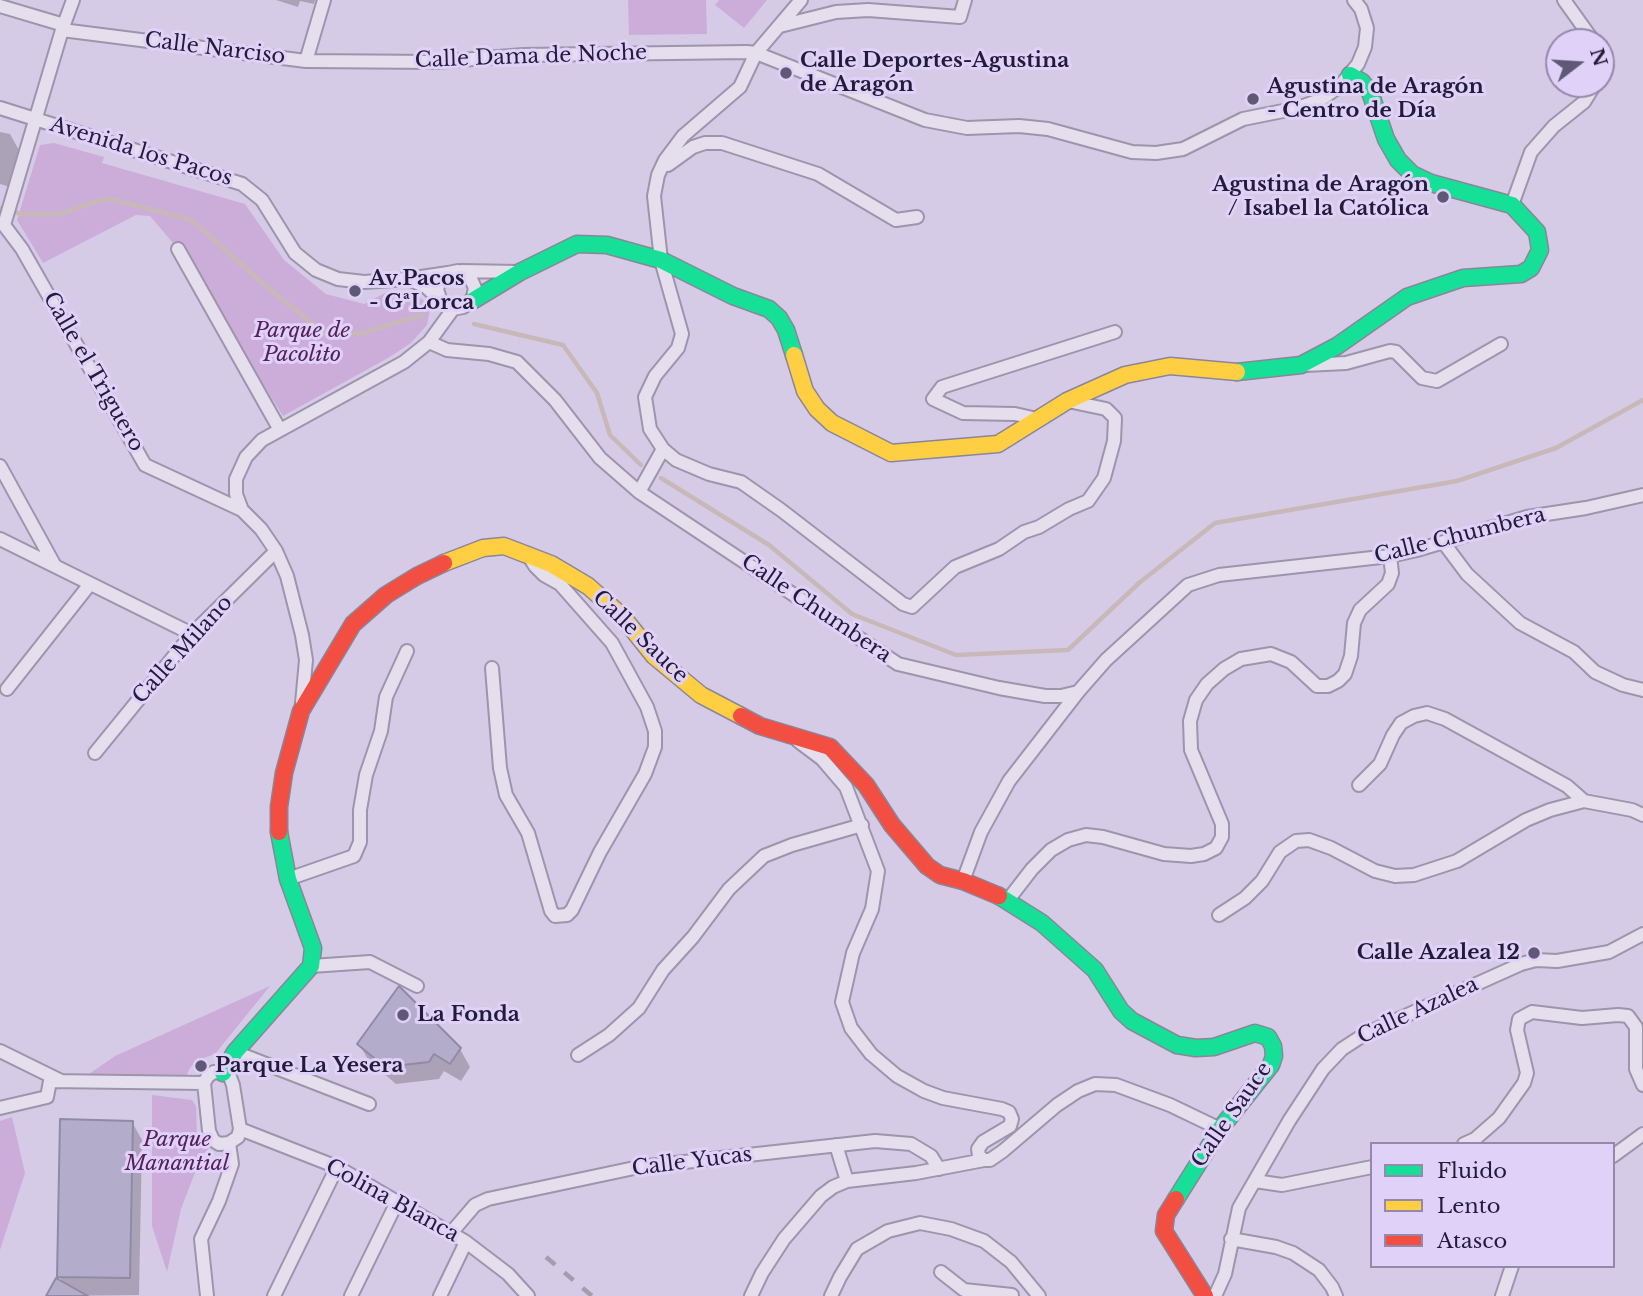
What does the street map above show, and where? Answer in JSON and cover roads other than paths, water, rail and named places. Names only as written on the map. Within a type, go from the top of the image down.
[{"type":"street","points":[[2,225],[73,0]]},
{"type":"street","name":"Calle Narciso","points":[[0,6],[63,27],[306,61],[324,0]]},
{"type":"street","points":[[801,0],[756,53],[740,87],[683,136],[665,160],[658,175],[654,196],[661,260],[682,334],[678,348],[655,376],[645,397],[650,429],[663,449],[676,460],[698,470],[741,482],[907,606],[917,605],[955,568],[1088,501],[1104,478],[1114,441],[1115,418],[1106,409],[1067,401]]},
{"type":"street","points":[[779,26],[836,12],[868,10],[960,17],[965,0]]},
{"type":"street","points":[[1354,0],[1361,9],[1367,28],[1365,47],[1350,75],[1362,82],[1370,92],[1387,139],[1398,160],[1412,174],[1431,183],[1512,205],[1531,152],[1554,126],[1586,98]]},
{"type":"street","points":[[1564,0],[1584,28]]},
{"type":"street","name":"Calle Dama de Noche","points":[[306,61],[436,62],[523,55],[736,51],[756,53],[925,120],[967,128],[1019,126],[1048,129],[1132,152],[1156,153],[1183,149],[1243,119],[1298,108],[1320,100],[1350,75]]},
{"type":"street","name":"Avenida los Pacos","points":[[0,108],[242,184],[262,200],[295,253],[316,270],[338,279],[364,282],[453,272],[520,272]]},
{"type":"street","points":[[658,175],[693,146],[722,143],[818,174],[896,220],[917,217]]},
{"type":"street","name":"Avenida los Pacos","points":[[471,301],[520,272],[577,244],[607,245],[661,260],[733,296],[769,309],[779,318],[786,330],[805,391],[817,409],[832,423],[891,453],[998,444],[1067,401],[1125,375],[1170,366],[1250,372],[1301,365],[1336,346],[1407,297],[1463,278],[1521,274],[1531,268],[1540,250],[1537,232],[1512,205]]},
{"type":"street","name":"Calle el Triguero","points":[[2,225],[22,249],[145,465],[242,510]]},
{"type":"street","points":[[178,249],[280,430]]},
{"type":"street","points":[[408,279],[426,287],[445,305],[453,309],[463,307],[471,301],[475,289],[470,277],[453,272],[440,279],[437,289],[439,299]]},
{"type":"street","points":[[301,711],[306,660],[287,576],[276,551],[242,510],[236,494],[236,479],[246,457],[262,440],[404,362],[429,342],[453,309]]},
{"type":"street","points":[[1037,419],[1015,414],[963,414],[933,399],[942,387],[1115,332]]},
{"type":"street","name":"Calle Chumbera","points":[[429,342],[447,350],[488,354],[517,362],[555,400],[600,458],[639,492],[898,664],[987,686],[1045,696],[1078,692],[1106,660],[1188,585],[1219,575],[1390,556],[1527,517],[1586,508],[1643,495]]},
{"type":"street","points":[[1301,365],[1346,363],[1390,351],[1396,352],[1422,378],[1437,381],[1501,344]]},
{"type":"street","points":[[1336,346],[1346,363]]},
{"type":"street","points":[[639,492],[663,449]]},
{"type":"street","points":[[0,466],[55,566]]},
{"type":"street","points":[[0,539],[192,634]]},
{"type":"street","points":[[1443,542],[1467,575],[1520,623],[1574,652],[1595,672],[1623,685],[1643,690]]},
{"type":"street","name":"Calle Sauce","points":[[311,966],[313,948],[288,879],[279,832],[279,807],[284,773],[301,711],[353,624],[386,595],[417,576],[483,548],[504,547],[528,555],[551,564],[588,586],[622,616],[654,656],[701,695],[760,726],[830,747],[866,785],[892,825],[927,866],[940,876],[963,881],[1008,900],[1042,923],[1095,970],[1121,1012],[1132,1021],[1177,1045],[1196,1048],[1214,1047],[1255,1032],[1268,1037],[1273,1046],[1271,1065],[1220,1129],[1166,1215],[1164,1231],[1205,1296]]},
{"type":"street","name":"Calle Milano","points":[[95,753],[192,634],[276,551]]},
{"type":"street","points":[[492,668],[500,768],[506,795],[528,833],[551,911],[555,916],[567,915],[645,774],[655,747],[655,731],[647,707],[612,643],[560,584],[544,575],[528,555]]},
{"type":"street","points":[[1008,900],[1051,850],[1068,840],[1086,835],[1164,854],[1191,856],[1216,848],[1222,837],[1222,824],[1191,750],[1191,721],[1196,700],[1207,684],[1224,669],[1241,659],[1271,654],[1291,662],[1317,686],[1328,686],[1338,681],[1345,674],[1351,656],[1354,622],[1360,610],[1388,584],[1392,573],[1390,556]]},
{"type":"street","points":[[7,689],[90,584]]},
{"type":"street","points":[[288,879],[354,856],[360,842],[360,810],[366,775],[381,731],[386,697],[407,651]]},
{"type":"street","points":[[963,881],[981,832],[1009,781],[1078,692]]},
{"type":"street","points":[[1359,785],[1380,764],[1401,723],[1413,716],[1427,713],[1446,719],[1555,779],[1584,801]]},
{"type":"street","points":[[789,735],[822,759],[846,787],[878,871],[872,909],[853,953],[842,1002],[851,1028],[871,1054],[897,1076],[924,1091],[943,1098],[1009,1112],[1012,1119],[1010,1126],[983,1142],[978,1149],[979,1156],[984,1160]]},
{"type":"street","points":[[1219,915],[1245,898],[1262,881],[1280,852],[1296,841],[1309,840],[1395,876],[1414,874],[1457,861],[1526,820],[1584,801],[1632,810],[1643,815]]},
{"type":"street","points":[[578,1055],[609,1035],[639,1008],[663,970],[693,937],[729,889],[764,856],[862,825]]},
{"type":"street","name":"Calle Azalea","points":[[1215,1296],[1225,1274],[1239,1208],[1322,1069],[1342,1049],[1365,1034],[1521,964],[1609,952],[1643,934]]},
{"type":"street","points":[[223,1073],[234,1052],[311,966],[370,962],[417,986]]},
{"type":"street","points":[[1468,1142],[1499,1118],[1524,1083],[1527,1073],[1517,1030],[1519,1019],[1532,1012],[1582,1018],[1618,1014],[1628,1016],[1636,1027],[1636,1069],[1643,1085]]},
{"type":"street","points":[[0,1051],[61,1081]]},
{"type":"street","points":[[234,1052],[369,1104]]},
{"type":"street","points":[[215,1072],[223,1073],[230,1077],[233,1085],[240,1129],[237,1137],[229,1143],[219,1144],[213,1140],[209,1131],[204,1083],[208,1076],[215,1072]]},
{"type":"street","points":[[0,1108],[47,1097],[50,1081],[204,1083]]},
{"type":"street","points":[[751,1296],[784,1239],[832,1187],[847,1181],[990,1160],[1057,1105],[1095,1084],[1116,1085],[1170,1105],[1220,1129]]},
{"type":"street","name":"Colina Blanca","points":[[240,1129],[337,1167],[451,1233],[508,1274],[528,1296]]},
{"type":"street","points":[[1615,1155],[1643,1134]]},
{"type":"street","name":"Calle Yucas","points":[[451,1233],[475,1205],[488,1199],[639,1167],[875,1140],[911,1144],[931,1156],[939,1169]]},
{"type":"street","points":[[207,1296],[201,1239],[219,1201],[232,1164],[229,1143]]},
{"type":"street","points":[[836,1145],[847,1181]]},
{"type":"street","points":[[274,1296],[337,1167]]},
{"type":"street","points":[[1255,1181],[1282,1185],[1370,1167]]},
{"type":"street","points":[[351,1296],[397,1202]]},
{"type":"street","points":[[831,1296],[858,1249],[888,1231],[920,1223],[951,1228],[984,1241],[1011,1262],[1039,1296]]},
{"type":"street","points":[[1231,1239],[1276,1247],[1293,1253],[1319,1270],[1336,1296]]},
{"type":"street","points":[[440,1296],[466,1242]]},
{"type":"street","points":[[1502,1296],[1511,1268]]},
{"type":"street","points":[[941,1272],[964,1290],[1011,1295],[1029,1283]]},
{"type":"waterway","points":[[0,208],[21,214],[60,214],[106,198],[192,220],[269,289],[326,334],[363,333],[422,315]]},
{"type":"waterway","points":[[474,324],[563,345],[597,393],[610,435],[641,465]]},
{"type":"waterway","points":[[661,478],[769,545],[852,614],[956,655],[1068,650],[1139,583],[1215,523],[1457,481],[1556,448],[1643,400]]},
{"type":"railway","points":[[546,1257],[592,1296]]},
{"type":"place","name":"Calle Deportes-Agustina de Aragón","points":[[786,73]]},
{"type":"place","name":"Agustina de Aragón - Centro de Día","points":[[1253,99]]},
{"type":"place","name":"Agustina de Aragón / Isabel la Católica","points":[[1443,197]]},
{"type":"place","name":"Av.Pacos - GªLorca","points":[[355,291]]},
{"type":"place","name":"Calle Azalea 12","points":[[1534,953]]},
{"type":"place","name":"La Fonda","points":[[403,1015]]},
{"type":"place","name":"Parque La Yesera","points":[[201,1066]]},
{"type":"park label","name":"Parque de Pacolito","points":[[302,343]]},
{"type":"park label","name":"Parque Manantial","points":[[177,1152]]}]
